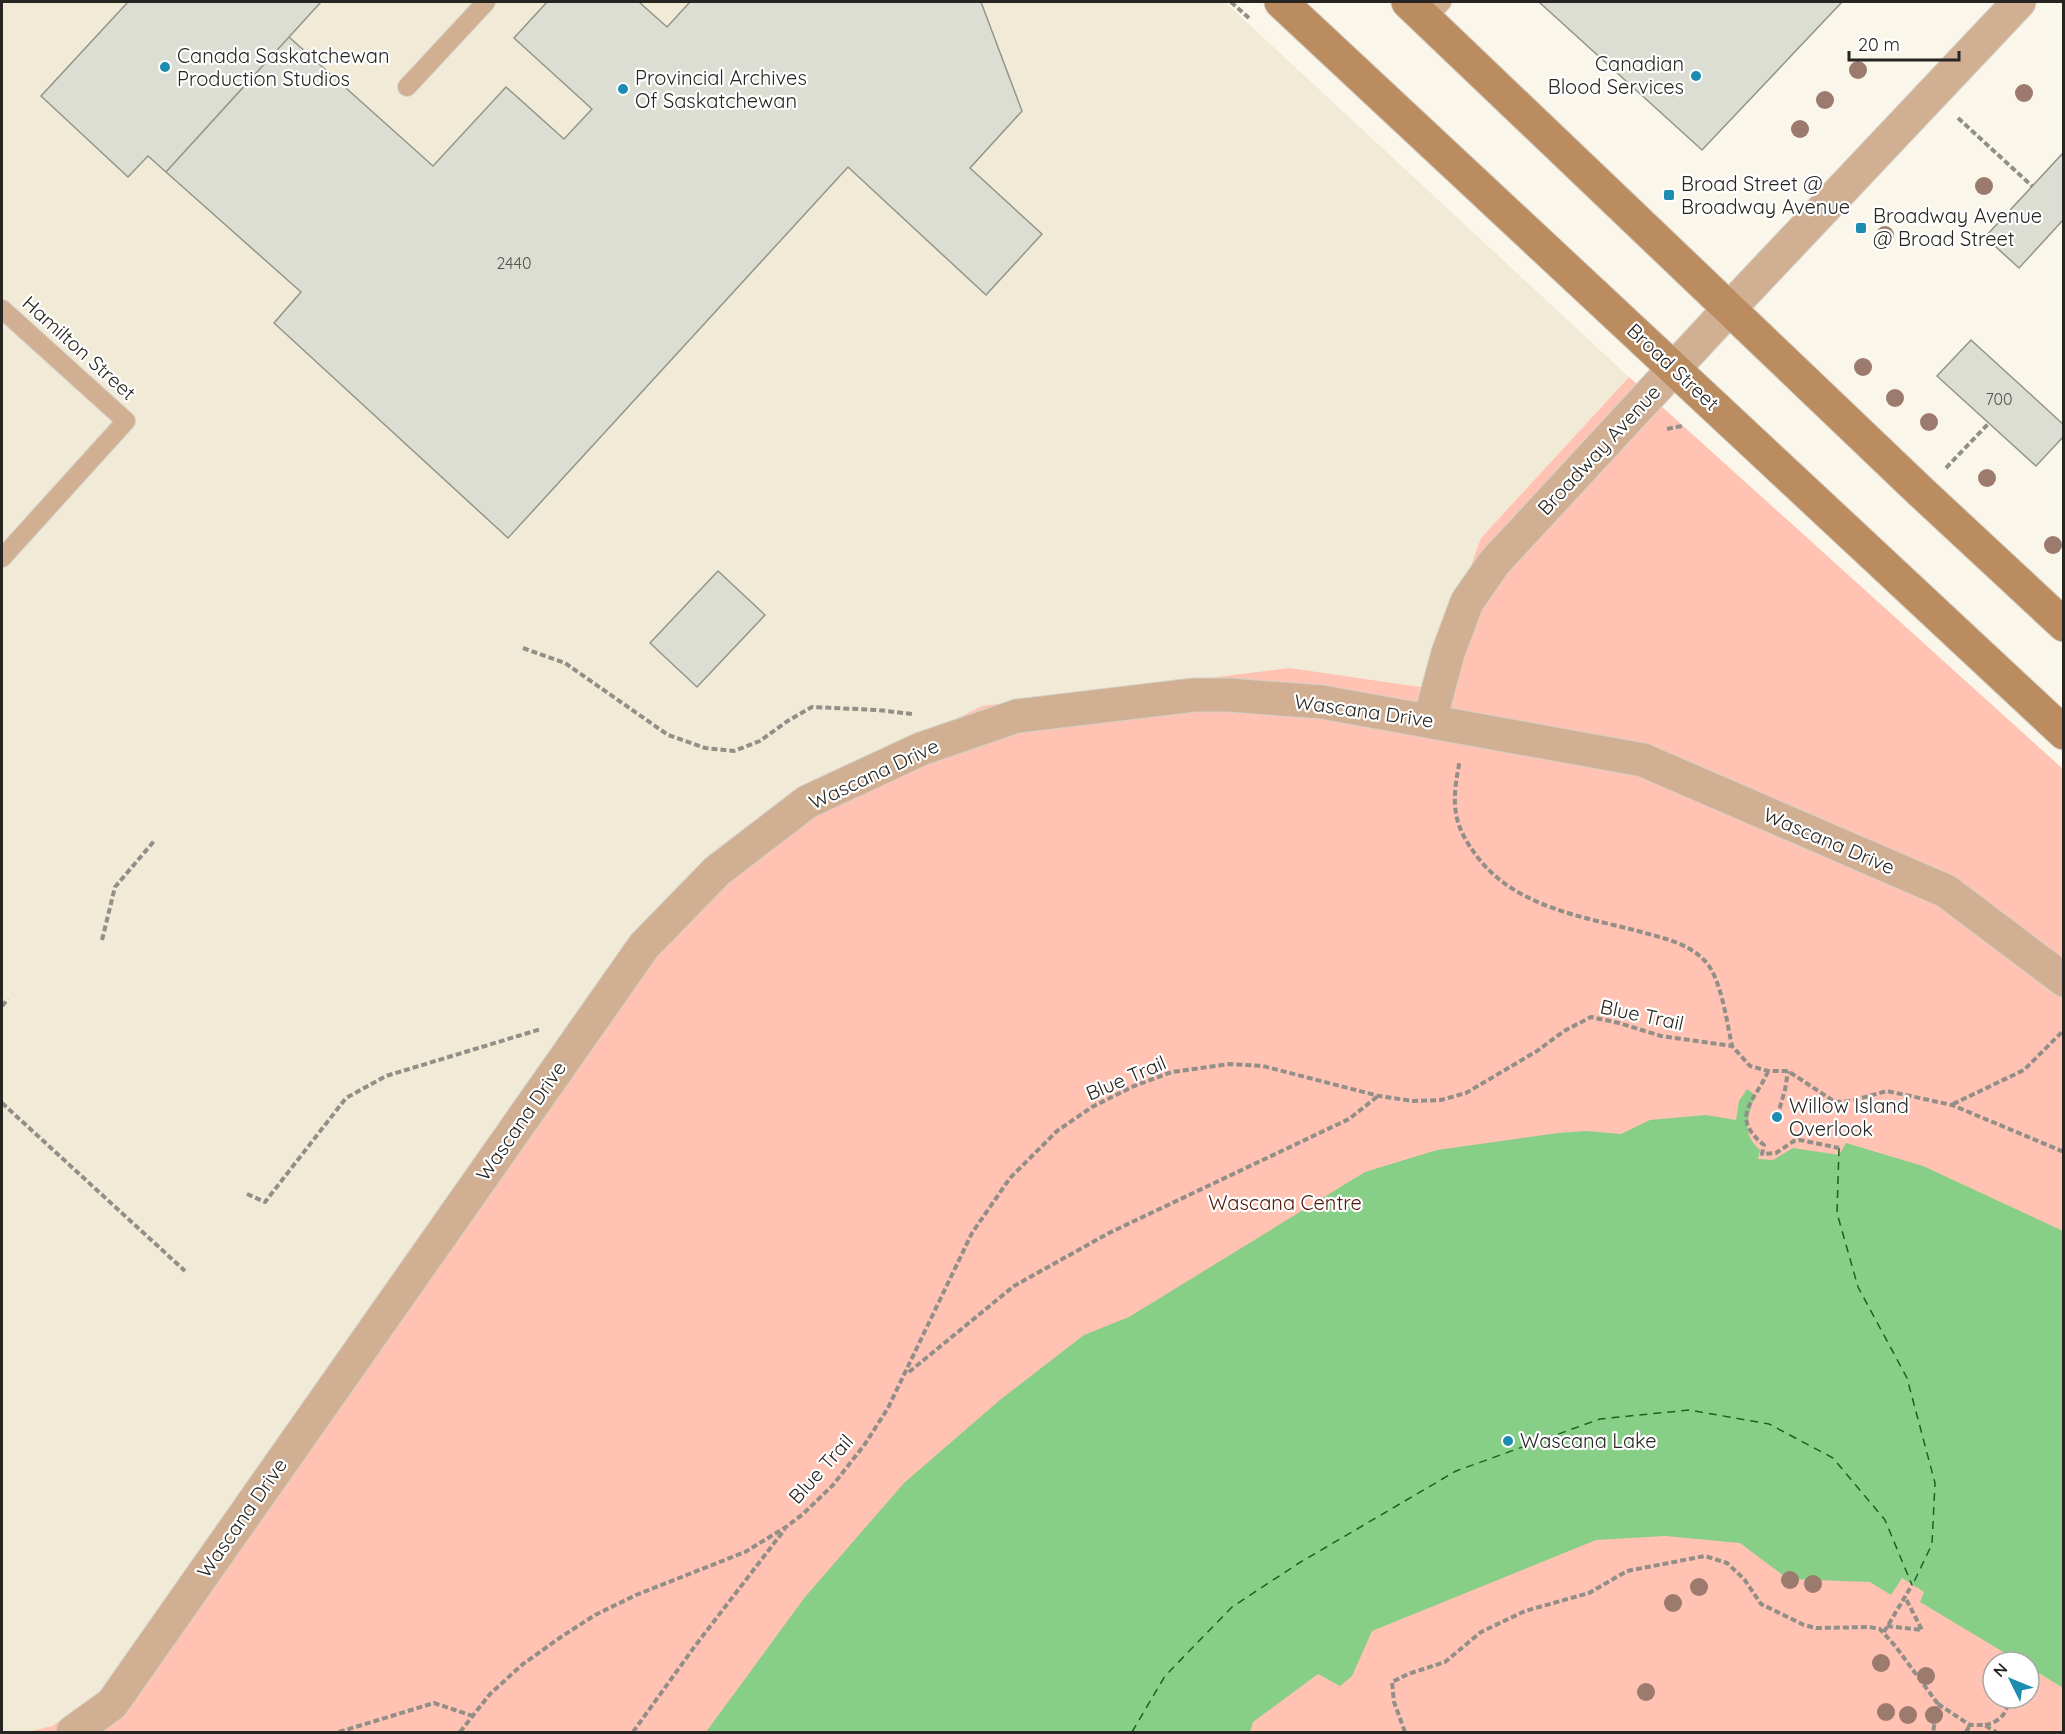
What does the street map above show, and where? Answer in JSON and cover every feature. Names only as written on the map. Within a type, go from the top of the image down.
[{"type":"main road","name":"Broad Street","points":[[1281,2],[2064,733]]},
{"type":"main road","points":[[1425,7],[1729,309],[2064,626]]},
{"type":"street","name":"Broadway Avenue","points":[[1430,720],[1448,653],[1467,602],[1494,563],[1729,309],[2019,2]]},
{"type":"street","name":"Wascana Drive","points":[[73,1732],[112,1704],[644,946],[717,870],[807,802],[921,749],[1017,716],[1194,695],[1229,695],[1322,702],[1643,760],[1946,891],[2064,980]]},
{"type":"lane","points":[[407,87],[486,2]]},
{"type":"lane","name":"Hamilton Street","points":[[2,309],[126,421],[2,558]]},
{"type":"path","points":[[1932,94],[2032,186]]},
{"type":"path","points":[[1923,494],[1989,423]]},
{"type":"path","points":[[523,648],[565,663],[668,735],[705,748],[734,751],[760,741],[812,707],[878,710],[946,718],[960,736]]},
{"type":"path","points":[[1448,763],[1459,765],[1454,792],[1457,821],[1470,847],[1487,869],[1514,889],[1553,909],[1680,942],[1706,961],[1718,985],[1732,1046],[1750,1066],[1768,1071],[1788,1071],[1835,1102],[1851,1101],[1887,1091],[1952,1105],[2064,1152]]},
{"type":"path","points":[[102,940],[115,887],[155,840]]},
{"type":"path","points":[[2,1006],[8,999]]},
{"type":"path","name":"Blue Trail","points":[[460,1732],[490,1694],[523,1664],[596,1615],[636,1595],[745,1552],[786,1527],[833,1485],[888,1408],[978,1223],[1010,1178],[1057,1131],[1092,1107],[1134,1086],[1172,1072],[1230,1064],[1263,1066],[1379,1096],[1413,1101],[1441,1100],[1466,1093],[1537,1052],[1563,1032],[1591,1017],[1661,1036],[1732,1046]]},
{"type":"path","points":[[247,1194],[265,1202],[346,1098],[386,1076],[548,1027],[580,1037]]},
{"type":"path","points":[[1952,1105],[2024,1070],[2064,1030]]},
{"type":"path","points":[[1768,1071],[1763,1084],[1748,1105],[1746,1117],[1746,1125],[1752,1135],[1764,1145],[1762,1154],[1776,1154],[1794,1141],[1800,1140],[1839,1148]]},
{"type":"path","points":[[1777,1117],[1788,1071]]},
{"type":"path","points":[[906,1374],[1014,1286],[1109,1233],[1349,1119],[1379,1096]]},
{"type":"path","points":[[2,1103],[185,1271]]},
{"type":"path","points":[[633,1732],[786,1527]]},
{"type":"path","points":[[1405,1732],[1394,1702],[1392,1682],[1407,1674],[1445,1662],[1481,1632],[1525,1611],[1589,1593],[1627,1571],[1705,1556],[1727,1563],[1744,1579],[1761,1604],[1804,1625],[1816,1629],[1869,1627],[1880,1629],[1938,1704],[1970,1725],[1993,1723],[2004,1715],[2005,1710]]},
{"type":"path","points":[[1884,1632],[1912,1585]]},
{"type":"path","points":[[1887,1626],[1922,1630],[1905,1597]]},
{"type":"path","points":[[339,1732],[434,1703],[473,1716]]},
{"type":"path","points":[[1933,1732],[1938,1704]]},
{"type":"path","points":[[1966,1732],[1970,1725]]},
{"type":"path","points":[[1984,1725],[1996,1732]]},
{"type":"shaded area","points":[[2,2],[1225,2],[1629,377],[1481,538],[1427,688],[1290,668],[634,937],[570,1021],[107,1691],[52,1726],[27,1732],[2,1732]]},
{"type":"shaded area","name":"Wascana Lake","points":[[1747,1089],[1755,1095],[1747,1124],[1750,1137],[1760,1150],[1758,1159],[1773,1160],[1793,1148],[1839,1155],[1846,1143],[1923,1166],[2063,1231],[2063,1688],[2041,1674],[2041,1650],[2000,1650],[1920,1602],[1924,1592],[1902,1578],[1891,1595],[1870,1582],[1788,1579],[1740,1543],[1665,1536],[1596,1540],[1372,1631],[1352,1676],[1340,1686],[1318,1674],[1253,1722],[1250,1732],[706,1732],[805,1597],[904,1483],[1001,1399],[1084,1335],[1129,1317],[1365,1172],[1437,1150],[1558,1133],[1586,1131],[1621,1134],[1650,1120],[1706,1115],[1736,1120],[1739,1101]]},
{"type":"green space","name":"Wascana Centre","points":[[1629,377],[2063,769],[2063,1732],[27,1732],[52,1726],[107,1691],[570,1021],[634,937],[804,795],[982,706],[1290,668],[1427,688],[1481,538]]},
{"type":"building","name":"Canada Saskatchewan Production Studios","points":[[128,2],[321,2],[166,172],[148,156],[128,177],[41,96]]},
{"type":"building","points":[[547,2],[639,2],[667,27],[690,2],[981,2],[1022,111],[970,168],[1042,234],[986,295],[848,167],[508,538],[274,323],[301,292],[166,172],[289,37],[433,166],[506,87],[564,139],[592,109],[514,38]]},
{"type":"building","name":"Canadian Blood Services","points":[[1539,2],[1842,2],[1702,150]]},
{"type":"building","points":[[2064,152],[2064,219],[2019,268],[1985,237]]},
{"type":"building","points":[[1971,340],[2064,425],[2064,436],[2036,466],[1937,376]]},
{"type":"building","points":[[718,571],[765,615],[697,687],[650,643]]},
{"type":"ferry route","points":[[1839,1148],[1837,1213],[1858,1287],[1907,1378],[1935,1483],[1932,1544],[1913,1584]]},
{"type":"ferry route","points":[[1132,1732],[1165,1676],[1232,1607],[1299,1563],[1456,1471],[1600,1419],[1689,1410],[1769,1424],[1833,1458],[1885,1520],[1912,1585]]},
{"type":"place","name":"Canada Saskatchewan Production Studios","points":[[165,67]]},
{"type":"place","name":"Canadian Blood Services","points":[[1696,76]]},
{"type":"place","name":"Provincial Archives Of Saskatchewan","points":[[623,89]]},
{"type":"place","name":"Broad Street @ Broadway Avenue","points":[[1669,195]]},
{"type":"place","name":"Broadway Avenue @ Broad Street","points":[[1861,228]]},
{"type":"place","name":"Willow Island Overlook","points":[[1777,1117]]},
{"type":"place","name":"Wascana Lake","points":[[1508,1441]]}]
